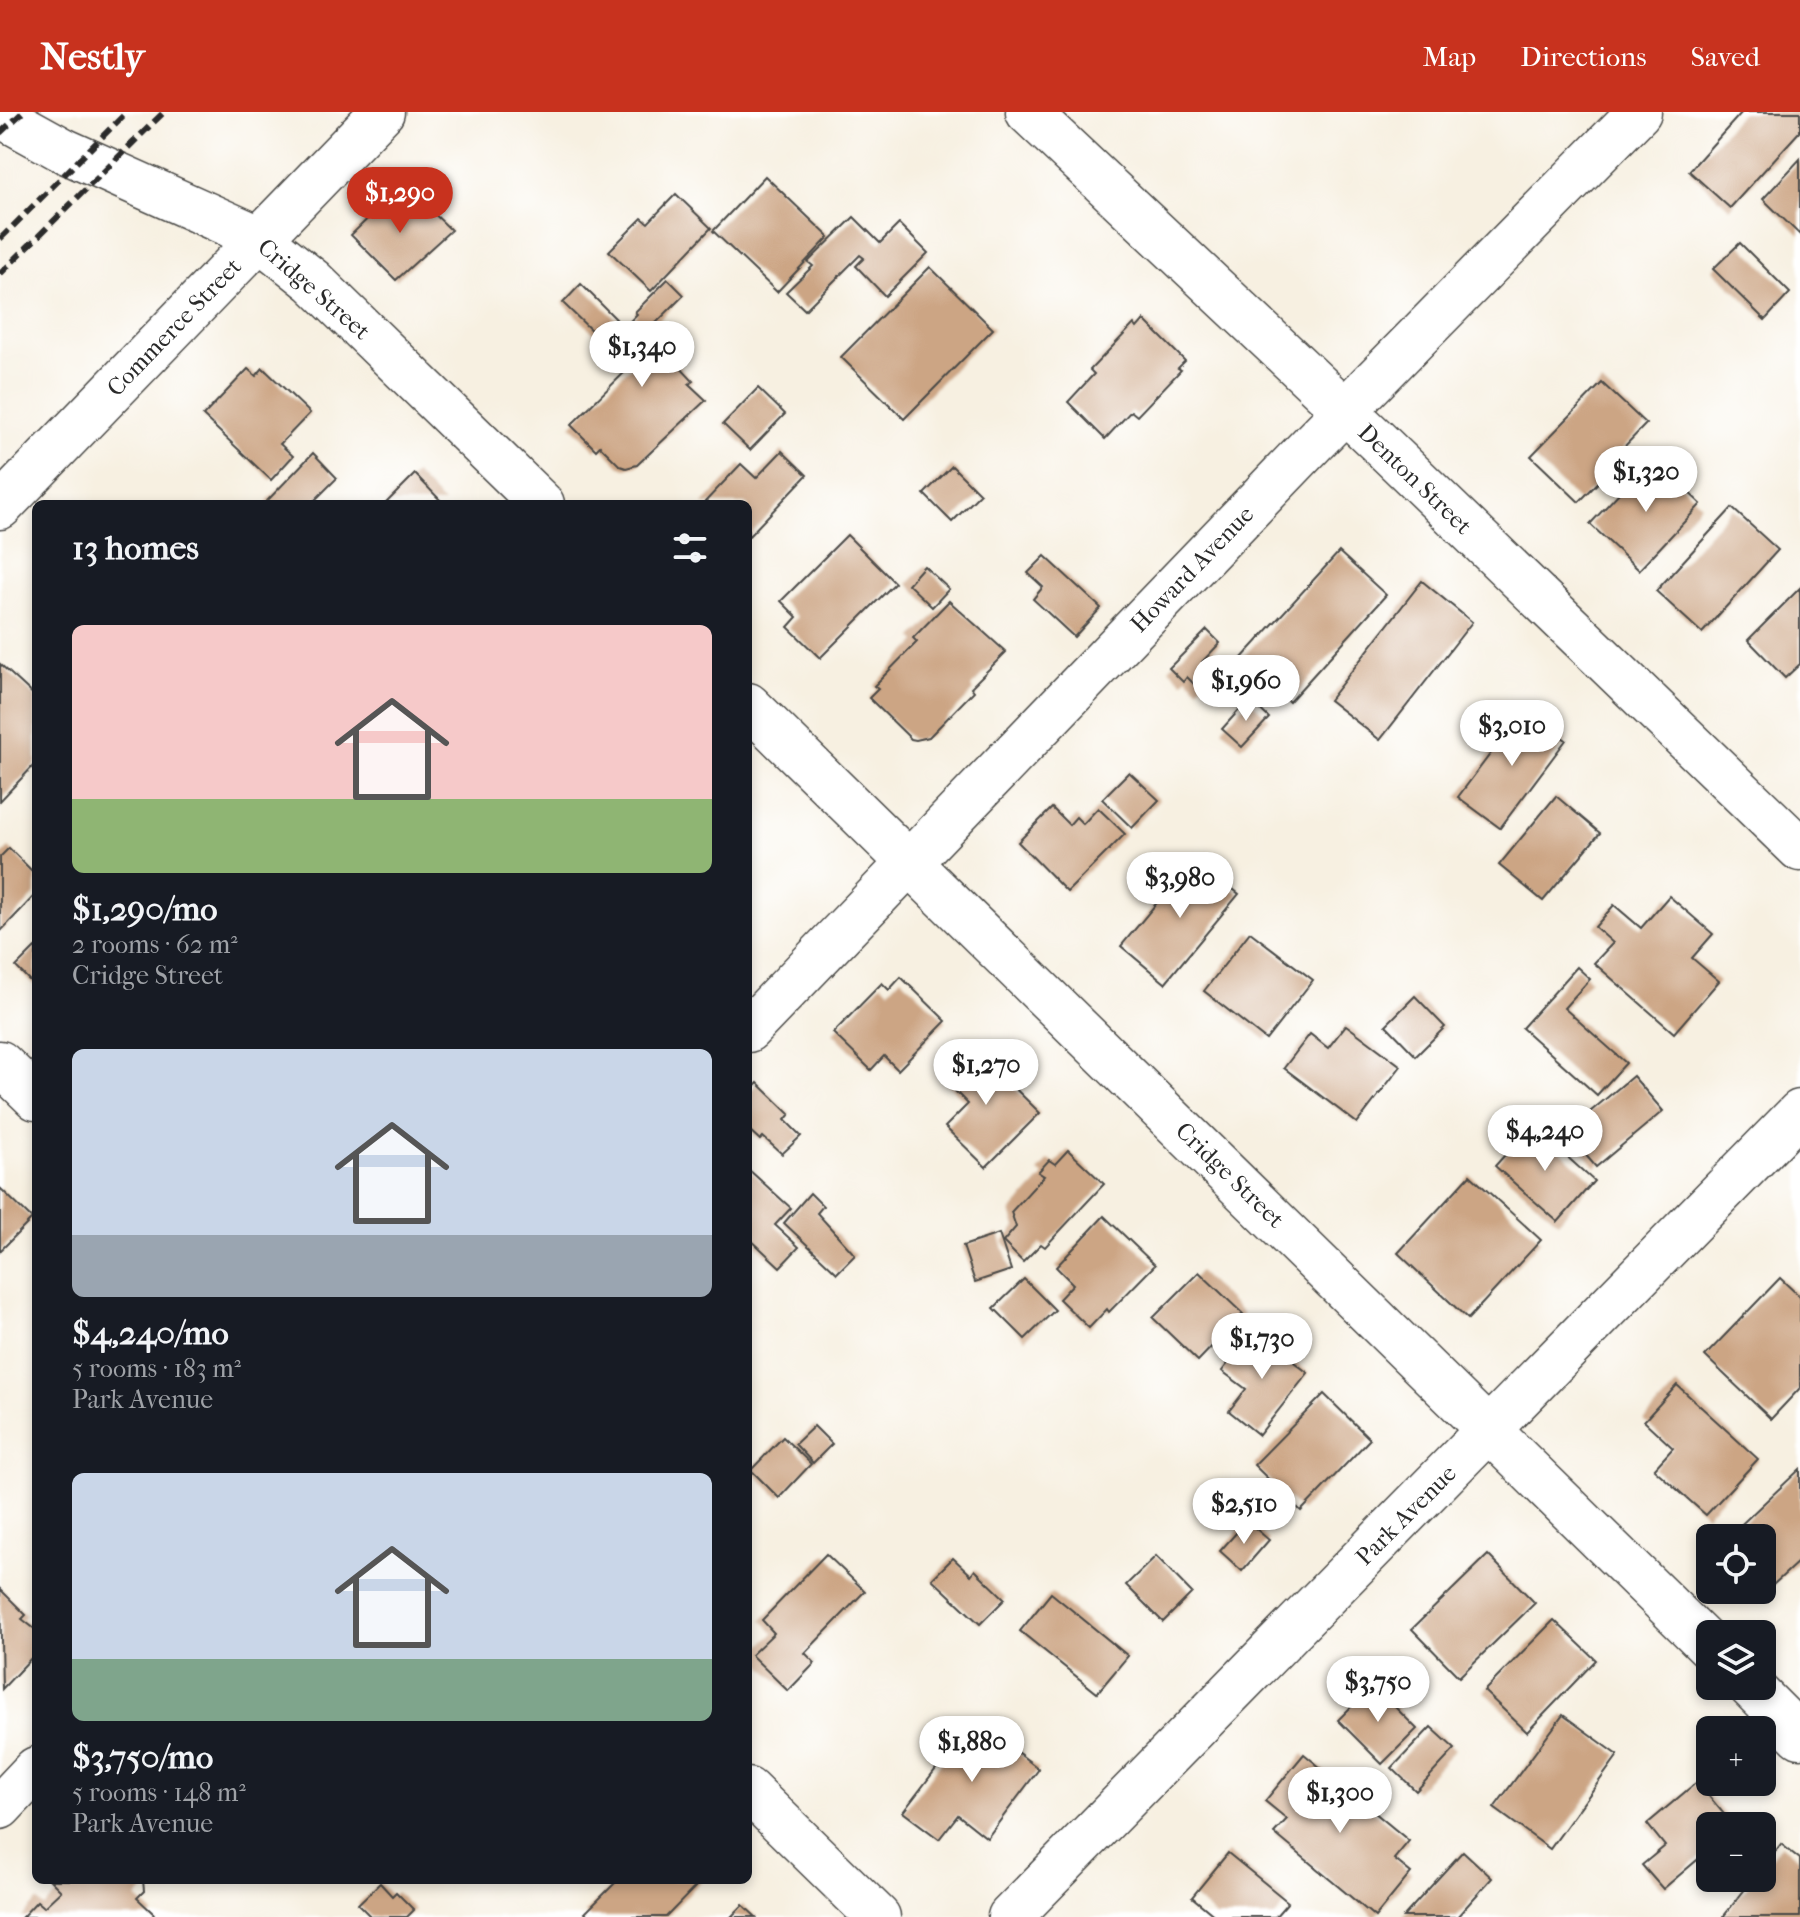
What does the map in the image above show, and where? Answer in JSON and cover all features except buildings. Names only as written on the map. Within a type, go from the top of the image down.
[{"type":"street","name":"Commerce Street","points":[[0,507],[382,112]]},
{"type":"street","name":"Denton Street","points":[[1028,112],[1345,411],[1800,849]]},
{"type":"street","name":"Howard Avenue","points":[[752,1026],[1345,411],[1639,112]]},
{"type":"street","name":"Cridge Street","points":[[0,115],[65,151],[259,238],[313,281],[538,500]]},
{"type":"street","name":"Cridge Street","points":[[752,709],[1696,1633]]},
{"type":"street","points":[[0,1063],[32,1094]]},
{"type":"street","name":"Park Avenue","points":[[1010,1917],[1800,1112]]},
{"type":"street","points":[[1764,1700],[1800,1736]]},
{"type":"street","points":[[0,1807],[32,1773]]},
{"type":"street","points":[[752,1794],[878,1917]]},
{"type":"railway","points":[[0,133],[23,112]]},
{"type":"railway","points":[[0,239],[127,112]]},
{"type":"railway","points":[[0,274],[164,112]]}]
